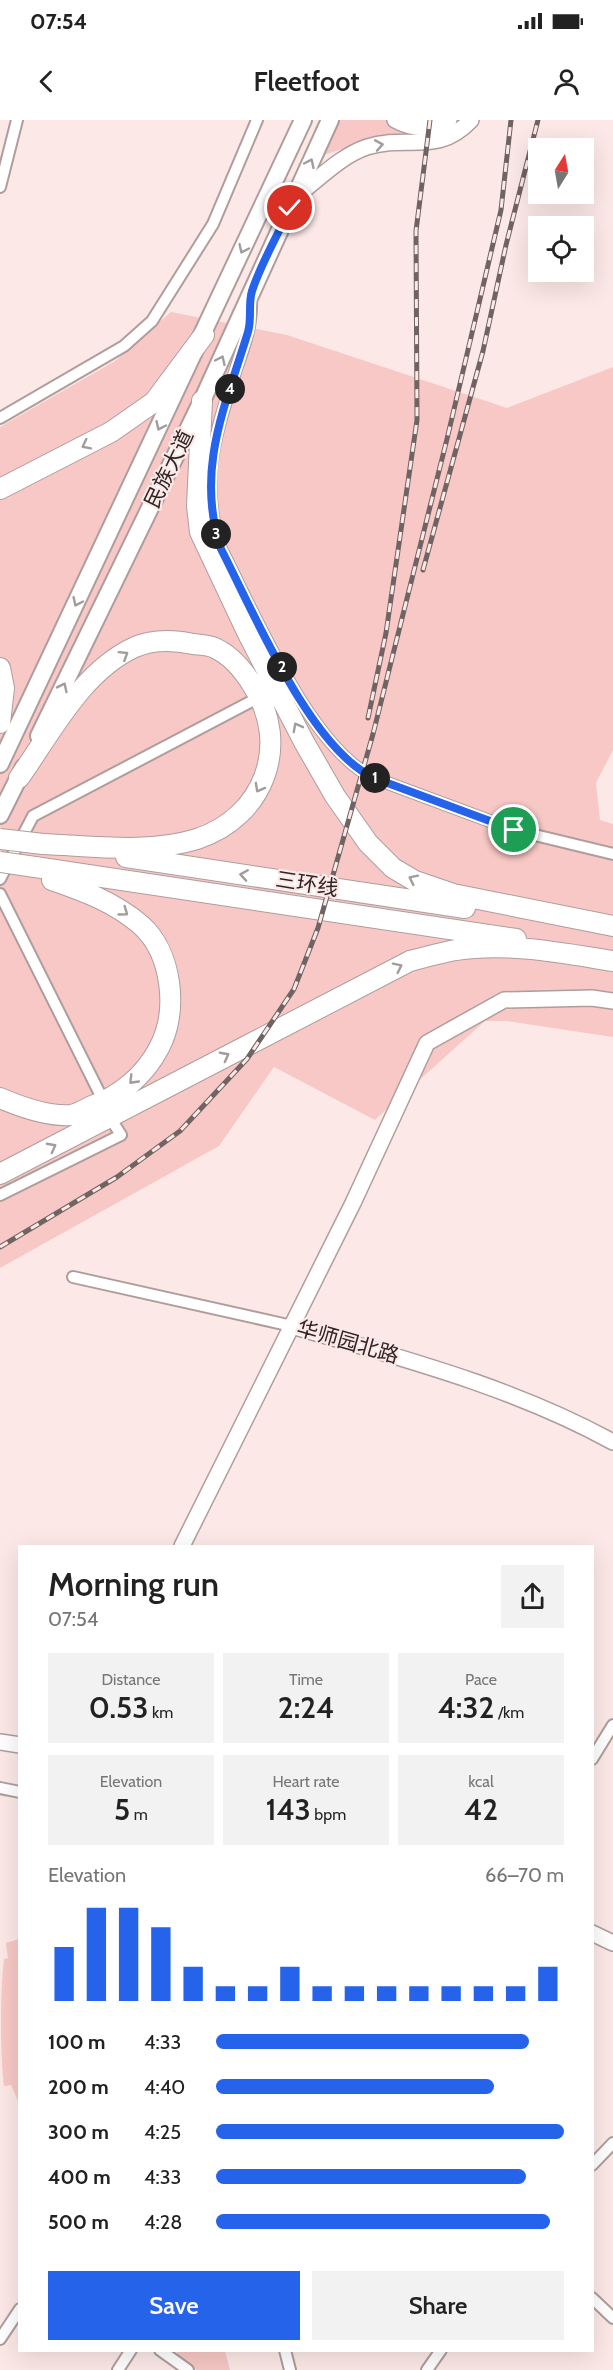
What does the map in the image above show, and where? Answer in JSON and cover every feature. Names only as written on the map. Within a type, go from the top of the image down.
[{"type":"highway","points":[[0,489],[111,432],[154,402],[204,335]]},
{"type":"highway","points":[[202,401],[197,450],[197,506],[200,532],[216,570],[304,742],[335,796],[368,843],[393,868],[415,881],[453,894],[613,928]]},
{"type":"highway","points":[[19,778],[81,689],[105,667],[136,647],[176,640],[215,648],[241,668],[263,701],[273,735],[266,774],[248,807],[222,826],[197,838],[144,848],[43,844]]},
{"type":"highway","points":[[0,668],[4,688],[0,723]]},
{"type":"highway","name":"三环线","points":[[0,839],[613,928]]},
{"type":"highway","name":"三环线","points":[[0,862],[33,872],[613,953]]},
{"type":"highway","points":[[0,874],[33,872],[100,897],[142,926],[164,959],[169,985],[169,1014],[159,1047],[132,1083],[108,1100],[71,1114],[37,1111],[0,1098]]},
{"type":"highway","points":[[52,880],[277,910],[613,961]]},
{"type":"highway","points":[[0,1174],[410,961],[457,950],[538,950]]},
{"type":"main road","name":"民族大道","points":[[0,764],[204,335],[303,120]]},
{"type":"main road","name":"民族大道","points":[[0,814],[202,401],[330,120]]},
{"type":"main road","points":[[394,120],[417,127],[431,127],[449,120]]},
{"type":"main road","points":[[295,197],[354,153],[382,144],[436,141],[458,134],[471,120]]},
{"type":"main road","points":[[182,1545],[292,1326],[427,1043],[504,1000],[592,998],[613,1001]]},
{"type":"main road","name":"华师园北路","points":[[292,1326],[434,1367],[513,1396],[613,1442]]},
{"type":"main road","points":[[0,1742],[18,1744]]},
{"type":"main road","points":[[594,1934],[613,1943]]},
{"type":"street","points":[[0,187],[17,120]]},
{"type":"street","points":[[0,418],[124,346],[152,321],[213,224],[257,120]]},
{"type":"street","points":[[251,293],[252,320],[216,433],[211,459],[210,494],[213,525],[221,549],[286,682],[315,726],[361,772],[514,830],[613,854]]},
{"type":"street","points":[[0,879],[33,816],[254,700]]},
{"type":"street","points":[[0,894],[101,1096]]},
{"type":"street","points":[[0,1195],[121,1135],[114,1124]]},
{"type":"street","name":"华师园北路","points":[[73,1277],[292,1326]]},
{"type":"street","points":[[594,1757],[613,1725]]},
{"type":"street","points":[[0,1788],[18,1792]]},
{"type":"street","points":[[594,2163],[613,2143]]},
{"type":"street","points":[[594,2300],[613,2319]]},
{"type":"street","points":[[0,2338],[18,2312]]},
{"type":"street","points":[[118,2370],[129,2352]]},
{"type":"street","points":[[163,2352],[188,2370]]},
{"type":"street","points":[[286,2352],[290,2370]]},
{"type":"street","points":[[427,2370],[440,2352]]},
{"type":"shaded area","points":[[336,120],[413,120],[406,136],[369,140],[318,157]]},
{"type":"shaded area","points":[[171,312],[287,335],[507,408],[613,367],[613,750],[596,783],[600,820],[613,824],[613,1037],[507,1021],[485,1021],[375,1120],[274,1067],[219,1146],[0,1268],[0,427],[115,361]]},
{"type":"shaded area","points":[[18,1940],[18,2101],[11,2085],[4,2086],[1,2023],[4,1959],[8,1958],[6,1943]]},
{"type":"shaded area","points":[[178,2352],[225,2352],[230,2370],[197,2370],[176,2356]]},
{"type":"railway","points":[[368,718],[386,633],[417,420],[416,231],[430,120]]},
{"type":"railway","points":[[0,1247],[117,1177],[180,1131],[247,1059],[294,989],[318,928],[373,734],[447,439],[501,210],[511,120]]},
{"type":"railway","points":[[423,570],[483,351],[506,245],[538,120]]},
{"type":"route","points":[[290,208],[251,293],[252,320],[216,433],[211,459],[210,494],[213,525],[221,549],[315,726],[343,755],[361,772],[374,778],[514,830]]}]
